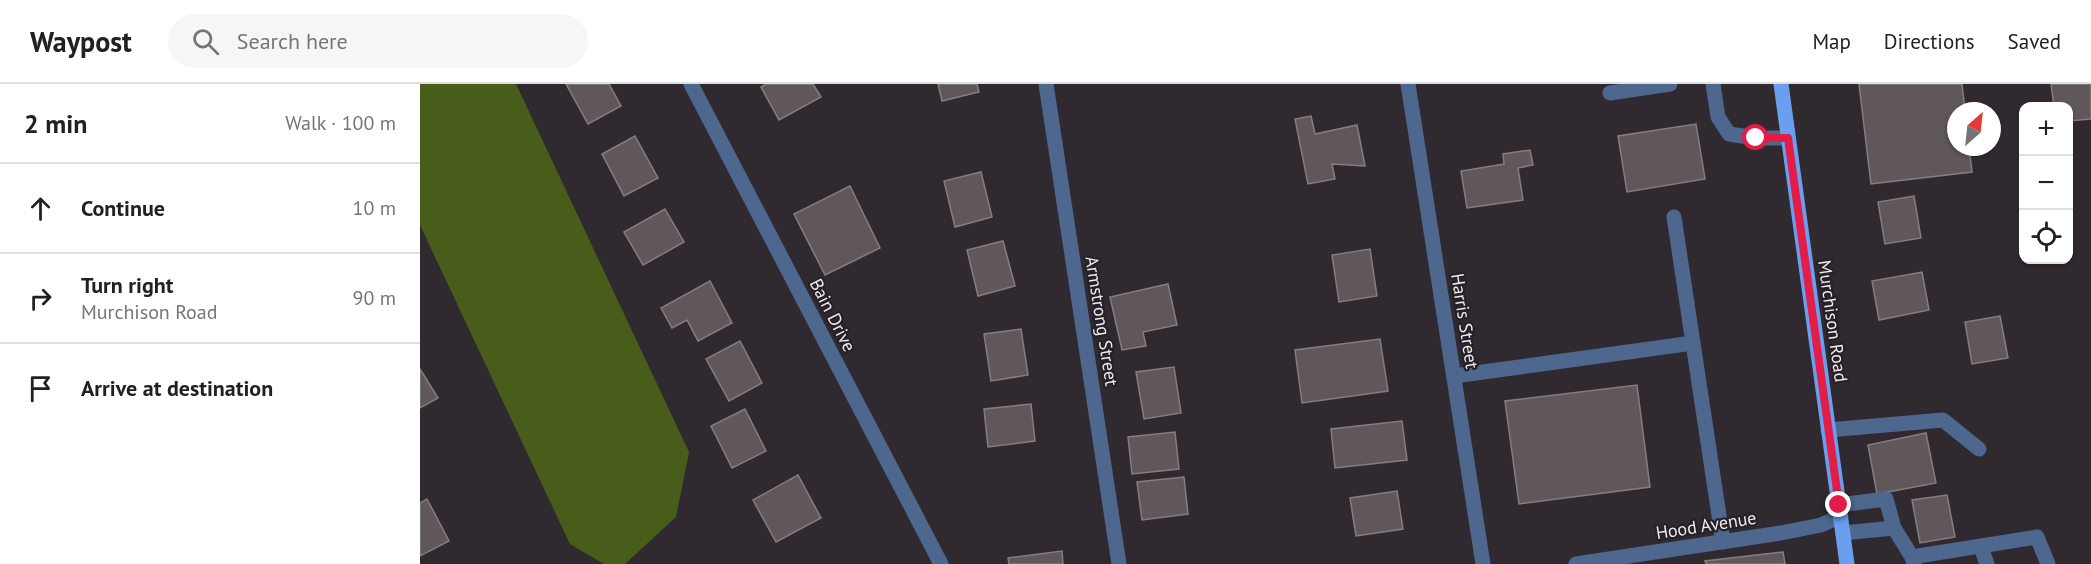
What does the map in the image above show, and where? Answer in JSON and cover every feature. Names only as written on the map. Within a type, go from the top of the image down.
[{"type":"main road","name":"Murchison Road","points":[[1781,84],[1847,564]]},
{"type":"street","name":"Bain Drive","points":[[691,84],[940,564]]},
{"type":"street","name":"Armstrong Street","points":[[1046,84],[1119,564]]},
{"type":"street","name":"Harris Street","points":[[1408,84],[1483,564]]},
{"type":"street","points":[[1610,93],[1670,84]]},
{"type":"street","points":[[1713,84],[1718,117],[1729,134],[1756,138],[1788,138]]},
{"type":"street","points":[[1674,217],[1723,542]]},
{"type":"street","points":[[1454,376],[1693,343]]},
{"type":"street","points":[[1828,430],[1943,420],[1979,449]]},
{"type":"street","name":"Hood Avenue","points":[[1576,564],[1821,525],[1840,510],[1886,499],[1894,528]]},
{"type":"street","points":[[1843,533],[1894,528],[1913,560],[2037,537],[2048,564]]},
{"type":"street","points":[[1981,547],[1987,564]]},
{"type":"green space","points":[[420,84],[516,84],[689,452],[676,517],[625,564],[604,564],[570,544],[420,225]]},
{"type":"building","points":[[566,84],[609,84],[621,106],[588,124]]},
{"type":"building","points":[[766,84],[813,84],[821,97],[779,120],[761,87]]},
{"type":"building","points":[[938,84],[977,84],[979,92],[942,101]]},
{"type":"building","points":[[1859,84],[1962,84],[1964,102],[1947,102],[1947,156],[1970,156],[1972,172],[1871,184]]},
{"type":"building","points":[[2051,84],[2091,84],[2091,119],[2073,121],[2073,102],[2053,102]]},
{"type":"building","points":[[1311,116],[1315,134],[1357,125],[1365,166],[1332,164],[1335,179],[1308,184],[1295,119]]},
{"type":"building","points":[[1696,124],[1705,179],[1627,192],[1618,136]]},
{"type":"building","points":[[635,136],[658,178],[624,196],[602,154]]},
{"type":"building","points":[[1530,150],[1533,165],[1518,168],[1523,200],[1467,208],[1461,171],[1504,164],[1503,154]]},
{"type":"building","points":[[981,172],[992,217],[955,227],[944,181]]},
{"type":"building","points":[[850,186],[880,248],[825,275],[794,214]]},
{"type":"building","points":[[1914,196],[1921,238],[1885,244],[1878,202]]},
{"type":"building","points":[[665,209],[684,242],[643,265],[624,232]]},
{"type":"building","points":[[1003,241],[1015,286],[978,296],[967,250]]},
{"type":"building","points":[[1370,249],[1377,296],[1339,302],[1332,255]]},
{"type":"building","points":[[1922,272],[1929,310],[1879,320],[1872,281]]},
{"type":"building","points":[[710,281],[732,323],[698,341],[687,320],[672,328],[661,308]]},
{"type":"building","points":[[1168,284],[1177,325],[1143,332],[1146,346],[1122,350],[1110,297]]},
{"type":"building","points":[[2000,316],[2008,358],[1972,364],[1965,322]]},
{"type":"building","points":[[1021,329],[1028,375],[991,381],[984,334]]},
{"type":"building","points":[[1380,339],[1388,391],[1302,403],[1295,350]]},
{"type":"building","points":[[740,341],[762,383],[729,401],[706,359]]},
{"type":"building","points":[[1174,367],[1181,413],[1144,419],[1136,372]]},
{"type":"building","points":[[420,369],[438,398],[420,408]]},
{"type":"building","points":[[1637,385],[1650,487],[1519,504],[1505,401]]},
{"type":"building","points":[[1031,404],[1035,441],[988,447],[984,409]]},
{"type":"building","points":[[745,409],[766,451],[732,468],[711,426]]},
{"type":"building","points":[[1402,421],[1407,460],[1335,468],[1331,429]]},
{"type":"building","points":[[1175,432],[1179,469],[1132,474],[1128,437]]},
{"type":"building","points":[[1926,433],[1936,483],[1877,494],[1868,445]]},
{"type":"building","points":[[798,475],[821,518],[776,542],[753,500]]},
{"type":"building","points":[[1184,477],[1188,514],[1142,520],[1137,482]]},
{"type":"building","points":[[1397,491],[1403,529],[1356,536],[1350,498]]},
{"type":"building","points":[[1947,495],[1955,537],[1920,543],[1912,500]]},
{"type":"building","points":[[427,499],[449,541],[420,556],[420,503]]},
{"type":"building","points":[[1062,551],[1063,564],[1009,564],[1008,558]]},
{"type":"building","points":[[1783,552],[1785,564],[1706,564],[1705,561]]},
{"type":"route","points":[[1756,138],[1788,138],[1839,505]]}]
